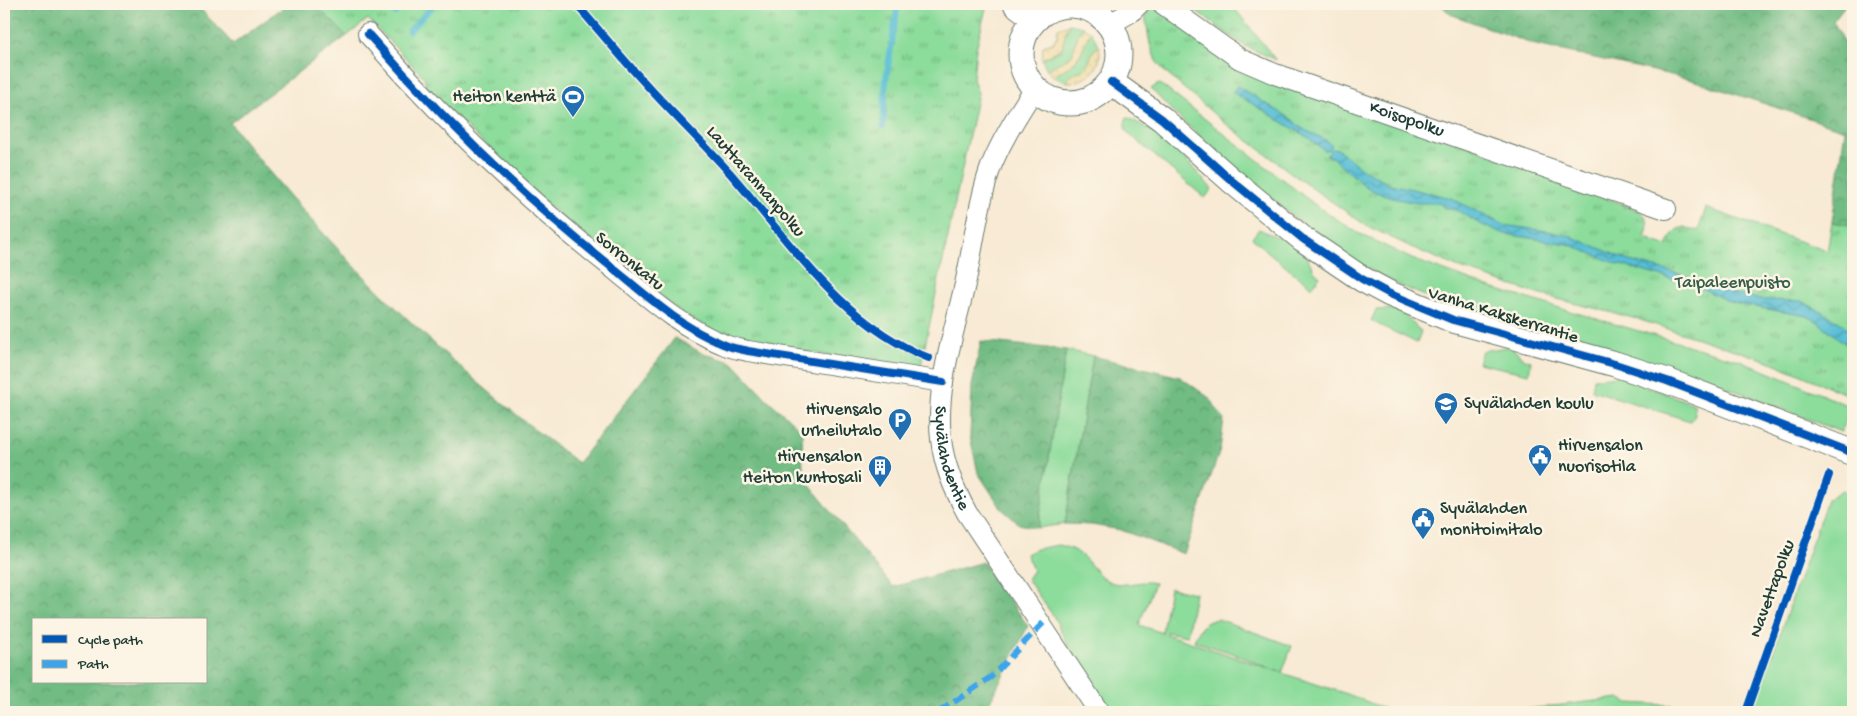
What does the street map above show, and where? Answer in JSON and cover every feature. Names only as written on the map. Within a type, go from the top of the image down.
[{"type":"street","points":[[1016,4],[1036,18]]},
{"type":"street","points":[[1068,4],[1092,9],[1110,24],[1116,35],[1120,59],[1117,71],[1111,82],[1092,98],[1068,103],[1056,101],[1035,88],[1027,78],[1021,54],[1026,33],[1036,18],[1056,6],[1068,4]]},
{"type":"street","points":[[1110,24],[1131,12],[1139,4]]},
{"type":"street","name":"Koisopolku","points":[[1163,4],[1240,59],[1275,74],[1666,209]]},
{"type":"street","name":"Sorronkatu","points":[[368,34],[449,122],[510,181],[567,232],[661,307],[702,335],[725,345],[748,351],[943,382]]},
{"type":"street","name":"Vanha Kakskerrantie","points":[[1111,82],[1162,119],[1231,180],[1303,239],[1362,279],[1390,294],[1453,320],[1615,364],[1666,381],[1853,453]]},
{"type":"street","name":"Syvälahdentie","points":[[1035,88],[1017,115],[992,164],[943,382],[940,402],[941,439],[945,464],[954,489],[967,513],[1099,712]]},
{"type":"green space","points":[[4,4],[196,4],[233,44],[288,4],[315,4],[347,36],[230,123],[269,171],[350,262],[437,346],[578,463],[675,338],[702,353],[732,362],[767,399],[802,431],[803,477],[893,587],[983,562],[1028,626],[986,709],[988,712],[4,712]]},
{"type":"green space","points":[[315,4],[987,4],[976,49],[973,79],[978,93],[920,370],[734,340],[684,315],[561,217],[427,89],[424,77],[368,19],[347,36]]},
{"type":"green space","points":[[1185,4],[1231,4],[1276,60],[1245,46]]},
{"type":"green space","points":[[1440,4],[1846,4],[1833,21],[1853,58],[1853,226],[1832,222],[1845,130],[1689,79],[1532,44],[1450,14]]},
{"type":"green space","name":"Taipaleenpuisto","points":[[1154,7],[1182,27],[1496,157],[1638,210],[1645,216],[1648,222],[1645,238],[1667,246],[1672,235],[1678,229],[1686,228],[1698,231],[1706,208],[1827,251],[1832,222],[1853,226],[1853,397],[1766,360],[1637,319],[1534,293],[1457,267],[1367,226],[1306,184],[1221,120],[1166,73],[1156,61],[1150,44],[1145,15]]},
{"type":"green space","points":[[1070,24],[1083,27],[1077,37],[1072,55],[1047,70],[1042,59],[1061,50]]},
{"type":"green space","points":[[1091,32],[1099,46],[1094,50],[1086,67],[1070,77],[1066,82],[1054,77],[1079,57]]},
{"type":"green space","points":[[1160,84],[1318,207],[1358,233],[1412,259],[1494,289],[1742,361],[1849,406],[1850,412],[1841,432],[1726,387],[1656,364],[1453,308],[1399,285],[1342,255],[1258,188],[1174,113],[1151,89]]},
{"type":"green space","points":[[1127,117],[1167,139],[1212,189],[1205,198],[1129,134],[1125,126]]},
{"type":"green space","points":[[1259,229],[1289,243],[1304,253],[1320,276],[1312,287],[1252,238]]},
{"type":"green space","points":[[1397,309],[1404,313],[1421,331],[1417,343],[1371,321],[1376,310]]},
{"type":"green space","points":[[981,341],[1066,350],[1038,528],[1019,524],[1002,509],[978,473],[970,436],[972,386]]},
{"type":"green space","points":[[1507,347],[1514,350],[1524,359],[1531,361],[1529,374],[1478,363],[1482,351]]},
{"type":"green space","points":[[1066,350],[1093,356],[1065,524],[1038,528]]},
{"type":"green space","points":[[1093,356],[1180,377],[1208,397],[1224,419],[1220,450],[1184,554],[1121,530],[1092,525],[1065,524]]},
{"type":"green space","points":[[1618,376],[1694,404],[1695,416],[1690,421],[1592,390],[1594,378]]},
{"type":"green space","points":[[1842,490],[1853,494],[1853,712],[1752,712],[1827,500]]},
{"type":"green space","points":[[1058,545],[1080,554],[1108,581],[1120,584],[1155,583],[1139,625],[1280,672],[1232,653],[1194,641],[1203,626],[1209,621],[1218,619],[1292,646],[1282,673],[1350,695],[1388,710],[1407,712],[1113,712],[1069,647],[1054,617],[1027,579],[1033,570],[1026,554],[1036,549]]},
{"type":"green space","points":[[1170,588],[1195,593],[1187,636],[1162,631]]},
{"type":"green space","points":[[1620,698],[1628,703],[1706,707],[1733,706],[1740,710],[1739,712],[1503,712]]},
{"type":"sand","points":[[1070,24],[1066,31],[1062,48],[1042,59],[1043,46],[1053,43],[1057,36],[1058,28]]},
{"type":"sand","points":[[1083,27],[1091,32],[1080,54],[1074,63],[1054,77],[1047,70],[1072,55],[1077,37]]},
{"type":"sand","points":[[1099,46],[1099,61],[1092,73],[1081,80],[1066,82],[1070,76],[1086,67],[1094,50]]},
{"type":"water","points":[[1237,86],[1293,120],[1301,128],[1328,141],[1332,145],[1330,147],[1333,150],[1335,148],[1339,150],[1361,168],[1386,183],[1451,198],[1503,225],[1570,236],[1630,261],[1686,276],[1738,295],[1768,300],[1801,301],[1844,325],[1853,335],[1853,350],[1817,321],[1807,316],[1732,303],[1699,287],[1617,264],[1568,244],[1505,234],[1480,224],[1458,211],[1444,207],[1439,203],[1419,203],[1391,198],[1375,192],[1327,155],[1330,152],[1327,149],[1325,151],[1309,138],[1234,93]]},
{"type":"waterway","points":[[395,13],[403,4]]},
{"type":"waterway","points":[[409,31],[435,4]]},
{"type":"waterway","points":[[883,126],[886,79],[898,4]]},
{"type":"marked path","points":[[939,712],[991,677],[1046,620]]},
{"type":"cycle path","name":"Lauttarannanpolku","points":[[576,4],[643,81],[729,172],[818,278],[869,324],[898,343],[929,358]]},
{"type":"cycle path","points":[[368,34],[455,128],[517,187],[581,242],[679,321],[726,345],[748,351],[943,382]]},
{"type":"cycle path","points":[[1111,82],[1162,119],[1231,180],[1303,239],[1362,279],[1390,294],[1453,320],[1615,364],[1667,381],[1853,453]]},
{"type":"cycle path","name":"Navettapolku","points":[[1746,712],[1829,475]]},
{"type":"place","name":"Heiton kenttä","points":[[573,118]]},
{"type":"place","name":"Syvälahden koulu","points":[[1446,425]]},
{"type":"place","name":"Hirvensalo urheilutalo","points":[[900,441]]},
{"type":"place","name":"Hirvensalon nuorisotila","points":[[1540,477]]},
{"type":"place","name":"Hirvensalon Heiton kuntosali","points":[[880,488]]},
{"type":"place","name":"Syvälahden monitoimitalo","points":[[1423,540]]}]
